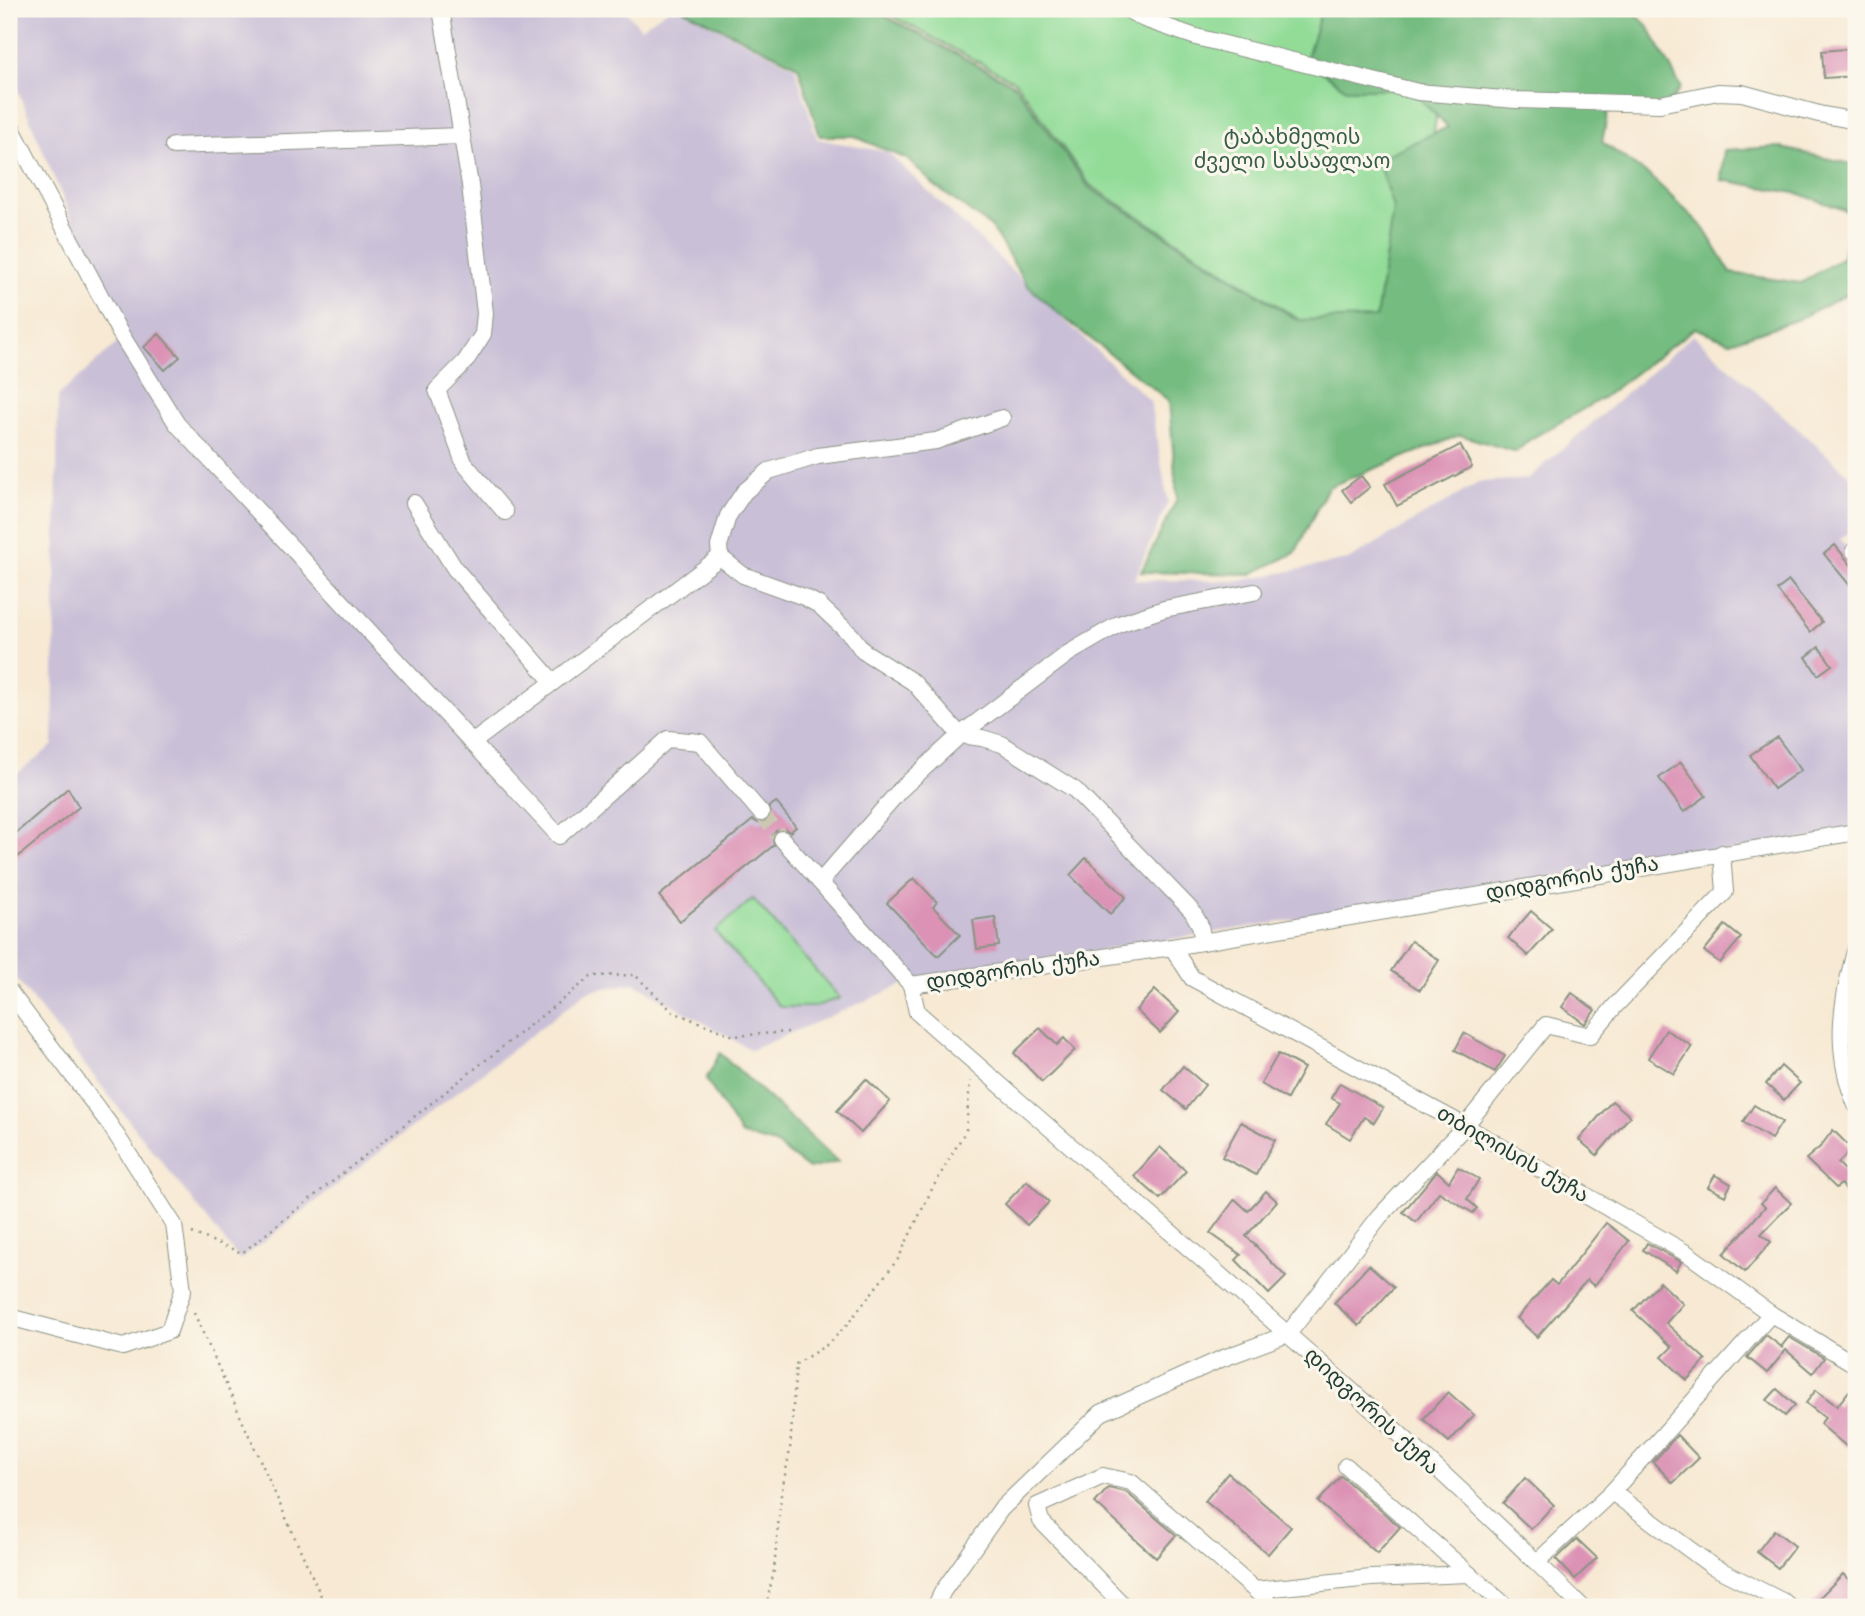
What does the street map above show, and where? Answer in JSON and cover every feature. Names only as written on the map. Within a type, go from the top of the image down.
[{"type":"street","points":[[441,9],[462,136],[485,313],[483,334],[466,362],[437,390],[464,463],[505,512]]},
{"type":"street","points":[[1126,9],[1144,19],[1196,37],[1418,92],[1516,100],[1660,104],[1718,92],[1742,93],[1856,121]]},
{"type":"street","points":[[9,123],[120,333],[177,424],[559,836],[668,739],[700,742],[761,813]]},
{"type":"street","points":[[173,146],[462,136]]},
{"type":"street","points":[[1002,418],[936,441],[818,456],[769,471],[744,492],[729,516],[719,546],[720,557],[743,575],[804,597],[818,605],[852,636],[863,651],[913,682],[960,735],[982,737],[1002,744],[1075,790],[1192,911],[1200,925],[1203,942]]},
{"type":"street","points":[[414,503],[454,569],[553,682]]},
{"type":"street","points":[[472,743],[720,557]]},
{"type":"street","points":[[821,882],[900,790],[960,735],[1069,653],[1119,624],[1164,609],[1254,592]]},
{"type":"street","name":"დიდგორის ქუჩა","points":[[1582,1607],[1537,1562],[1288,1334],[917,1012],[911,985],[1203,942],[1856,832]]},
{"type":"street","points":[[782,839],[911,985]]},
{"type":"street","points":[[935,1607],[943,1591],[1001,1509],[1101,1413],[1221,1359],[1288,1334],[1380,1216],[1465,1126],[1546,1026],[1590,1036],[1615,1006],[1725,892],[1722,853]]},
{"type":"street","name":"თბილისის ქუჩა","points":[[1172,947],[1192,978],[1465,1126],[1688,1254],[1771,1314],[1856,1365]]},
{"type":"street","points":[[1856,948],[1842,1017],[1841,1050],[1847,1083],[1856,1105]]},
{"type":"street","points":[[9,991],[110,1125],[174,1225],[183,1290],[169,1331],[123,1347],[9,1317]]},
{"type":"street","points":[[1537,1562],[1612,1492],[1771,1314]]},
{"type":"street","points":[[1346,1466],[1507,1607]]},
{"type":"street","points":[[1037,1506],[1103,1476],[1131,1482],[1273,1607]]},
{"type":"street","points":[[1018,1492],[1037,1506],[1041,1521],[1125,1607]]},
{"type":"street","points":[[1612,1492],[1712,1566],[1790,1607]]},
{"type":"street","points":[[1255,1590],[1371,1578],[1469,1574]]},
{"type":"path","points":[[9,293],[14,301],[9,314]]},
{"type":"path","points":[[174,1225],[242,1253],[592,976],[635,975],[673,1012],[734,1036],[788,1032]]},
{"type":"path","points":[[766,1607],[774,1570],[781,1495],[790,1450],[796,1364],[828,1344],[846,1326],[898,1259],[932,1189],[966,1130],[973,1061]]},
{"type":"path","points":[[183,1290],[326,1607]]},
{"type":"shaded area","points":[[9,9],[624,9],[641,28],[669,9],[679,9],[795,67],[817,139],[887,152],[1150,401],[1168,502],[1134,580],[1239,581],[1348,560],[1480,482],[1528,479],[1693,335],[1856,481],[1856,526],[1840,539],[1856,560],[1856,831],[914,980],[751,1050],[635,983],[588,991],[240,1260],[9,970],[9,780],[53,745],[58,396],[122,339],[9,70]]},
{"type":"green space","points":[[682,9],[872,9],[1015,85],[1089,187],[1298,320],[1376,318],[1393,208],[1377,159],[1448,127],[1409,89],[1346,89],[1306,60],[1322,9],[1630,9],[1648,26],[1681,87],[1665,111],[1608,111],[1602,142],[1651,177],[1702,226],[1731,273],[1801,283],[1843,257],[1850,212],[1800,194],[1721,180],[1724,150],[1778,147],[1856,165],[1856,290],[1796,320],[1730,342],[1695,328],[1601,399],[1529,440],[1516,452],[1460,435],[1328,487],[1295,553],[1251,574],[1141,572],[1177,499],[1169,401],[1027,285],[991,227],[935,186],[909,160],[854,136],[820,136],[798,66]]},
{"type":"green space","name":"ტაბახმელის ძველი სასაფლაო","points":[[879,9],[1358,9],[1440,89],[1410,304],[1345,349],[1090,185],[1016,82]]},
{"type":"green space","points":[[753,899],[840,998],[813,1007],[780,1007],[715,931]]},
{"type":"green space","points":[[720,1053],[838,1162],[809,1169],[775,1144],[741,1135],[706,1079]]},
{"type":"building","points":[[1856,48],[1856,76],[1824,78],[1822,51]]},
{"type":"building","points":[[159,334],[180,357],[165,370],[144,347]]},
{"type":"building","points":[[1460,445],[1472,467],[1397,506],[1385,484]]},
{"type":"building","points":[[1361,476],[1370,487],[1351,502],[1342,490]]},
{"type":"building","points":[[1835,545],[1856,571],[1856,593],[1824,554]]},
{"type":"building","points":[[1789,581],[1822,622],[1810,632],[1777,590]]},
{"type":"building","points":[[1819,647],[1832,665],[1818,675],[1806,657]]},
{"type":"building","points":[[1777,737],[1801,770],[1774,789],[1750,755]]},
{"type":"building","points":[[1681,762],[1706,796],[1684,812],[1659,778]]},
{"type":"building","points":[[68,788],[79,807],[9,864],[9,839]]},
{"type":"building","points":[[776,802],[796,827],[790,832],[785,829],[776,831],[772,836],[774,845],[680,921],[659,896],[753,820],[758,823],[767,821],[771,816],[769,807]]},
{"type":"building","points":[[1086,858],[1126,897],[1110,914],[1070,875]]},
{"type":"building","points":[[914,878],[937,902],[933,907],[960,935],[938,956],[887,903]]},
{"type":"building","points":[[1531,911],[1552,929],[1528,956],[1508,938]]},
{"type":"building","points":[[995,917],[999,946],[977,949],[973,920]]},
{"type":"building","points":[[1725,925],[1741,938],[1720,963],[1704,951]]},
{"type":"building","points":[[1411,941],[1439,960],[1420,990],[1391,971]]},
{"type":"building","points":[[1155,990],[1179,1012],[1160,1033],[1136,1010]]},
{"type":"building","points":[[1572,993],[1595,1010],[1585,1024],[1562,1007]]},
{"type":"building","points":[[1040,1028],[1057,1045],[1064,1038],[1075,1050],[1042,1082],[1014,1053]]},
{"type":"building","points":[[1666,1030],[1692,1046],[1674,1074],[1648,1058]]},
{"type":"building","points":[[1464,1033],[1505,1056],[1495,1072],[1455,1050]]},
{"type":"building","points":[[1278,1054],[1304,1068],[1287,1099],[1261,1084]]},
{"type":"building","points":[[1183,1066],[1205,1085],[1186,1109],[1163,1090]]},
{"type":"building","points":[[1781,1066],[1800,1083],[1784,1100],[1766,1084]]},
{"type":"building","points":[[866,1079],[890,1101],[861,1133],[837,1111]]},
{"type":"building","points":[[1340,1083],[1383,1108],[1374,1123],[1364,1117],[1350,1139],[1326,1124],[1340,1103],[1331,1098]]},
{"type":"building","points":[[1612,1101],[1630,1116],[1597,1155],[1579,1140]]},
{"type":"building","points":[[1754,1105],[1782,1122],[1771,1139],[1743,1122]]},
{"type":"building","points":[[1241,1122],[1275,1140],[1256,1175],[1222,1157]]},
{"type":"building","points":[[1833,1130],[1852,1149],[1838,1163],[1856,1181],[1856,1204],[1841,1184],[1836,1188],[1806,1159]]},
{"type":"building","points":[[1160,1147],[1186,1171],[1160,1199],[1134,1176]]},
{"type":"building","points":[[1458,1167],[1479,1179],[1467,1199],[1477,1208],[1473,1213],[1439,1192],[1416,1222],[1403,1212],[1437,1171],[1449,1182]]},
{"type":"building","points":[[1715,1175],[1731,1184],[1725,1196],[1708,1187]]},
{"type":"building","points":[[1027,1181],[1049,1202],[1027,1225],[1005,1204]]},
{"type":"building","points":[[1775,1188],[1791,1203],[1761,1234],[1771,1242],[1745,1272],[1724,1254],[1765,1207],[1761,1203]]},
{"type":"building","points":[[1266,1191],[1277,1201],[1246,1236],[1286,1277],[1269,1294],[1236,1260],[1241,1255],[1210,1233],[1235,1199],[1248,1211]]},
{"type":"building","points":[[1606,1223],[1629,1241],[1594,1286],[1587,1280],[1537,1337],[1517,1318],[1551,1280],[1557,1285]]},
{"type":"building","points":[[1647,1243],[1681,1262],[1676,1271],[1643,1250]]},
{"type":"building","points":[[1369,1265],[1394,1287],[1359,1326],[1334,1303]]},
{"type":"building","points":[[1660,1282],[1683,1304],[1666,1323],[1706,1360],[1687,1380],[1662,1357],[1672,1347],[1633,1311]]},
{"type":"building","points":[[1766,1335],[1781,1347],[1789,1337],[1824,1358],[1813,1373],[1786,1350],[1767,1373],[1747,1357]]},
{"type":"building","points":[[1777,1389],[1795,1405],[1785,1416],[1767,1400]]},
{"type":"building","points":[[1816,1390],[1837,1406],[1849,1391],[1856,1398],[1856,1436],[1847,1447],[1820,1424],[1825,1418],[1806,1403]]},
{"type":"building","points":[[1448,1392],[1474,1415],[1449,1442],[1423,1419]]},
{"type":"building","points":[[1677,1435],[1699,1458],[1673,1483],[1653,1462]]},
{"type":"building","points":[[1228,1473],[1291,1527],[1268,1554],[1205,1501]]},
{"type":"building","points":[[1341,1476],[1400,1527],[1377,1553],[1318,1502]]},
{"type":"building","points":[[1525,1478],[1554,1505],[1531,1529],[1503,1503]]},
{"type":"building","points":[[1108,1488],[1126,1492],[1176,1535],[1156,1558],[1095,1503]]},
{"type":"building","points":[[1774,1530],[1795,1546],[1778,1568],[1757,1552]]},
{"type":"building","points":[[1577,1539],[1597,1558],[1575,1579],[1556,1559]]},
{"type":"building","points":[[1843,1574],[1856,1587],[1856,1595],[1845,1607],[1810,1607]]},
{"type":"tunnel","points":[[761,813],[782,839]]}]
